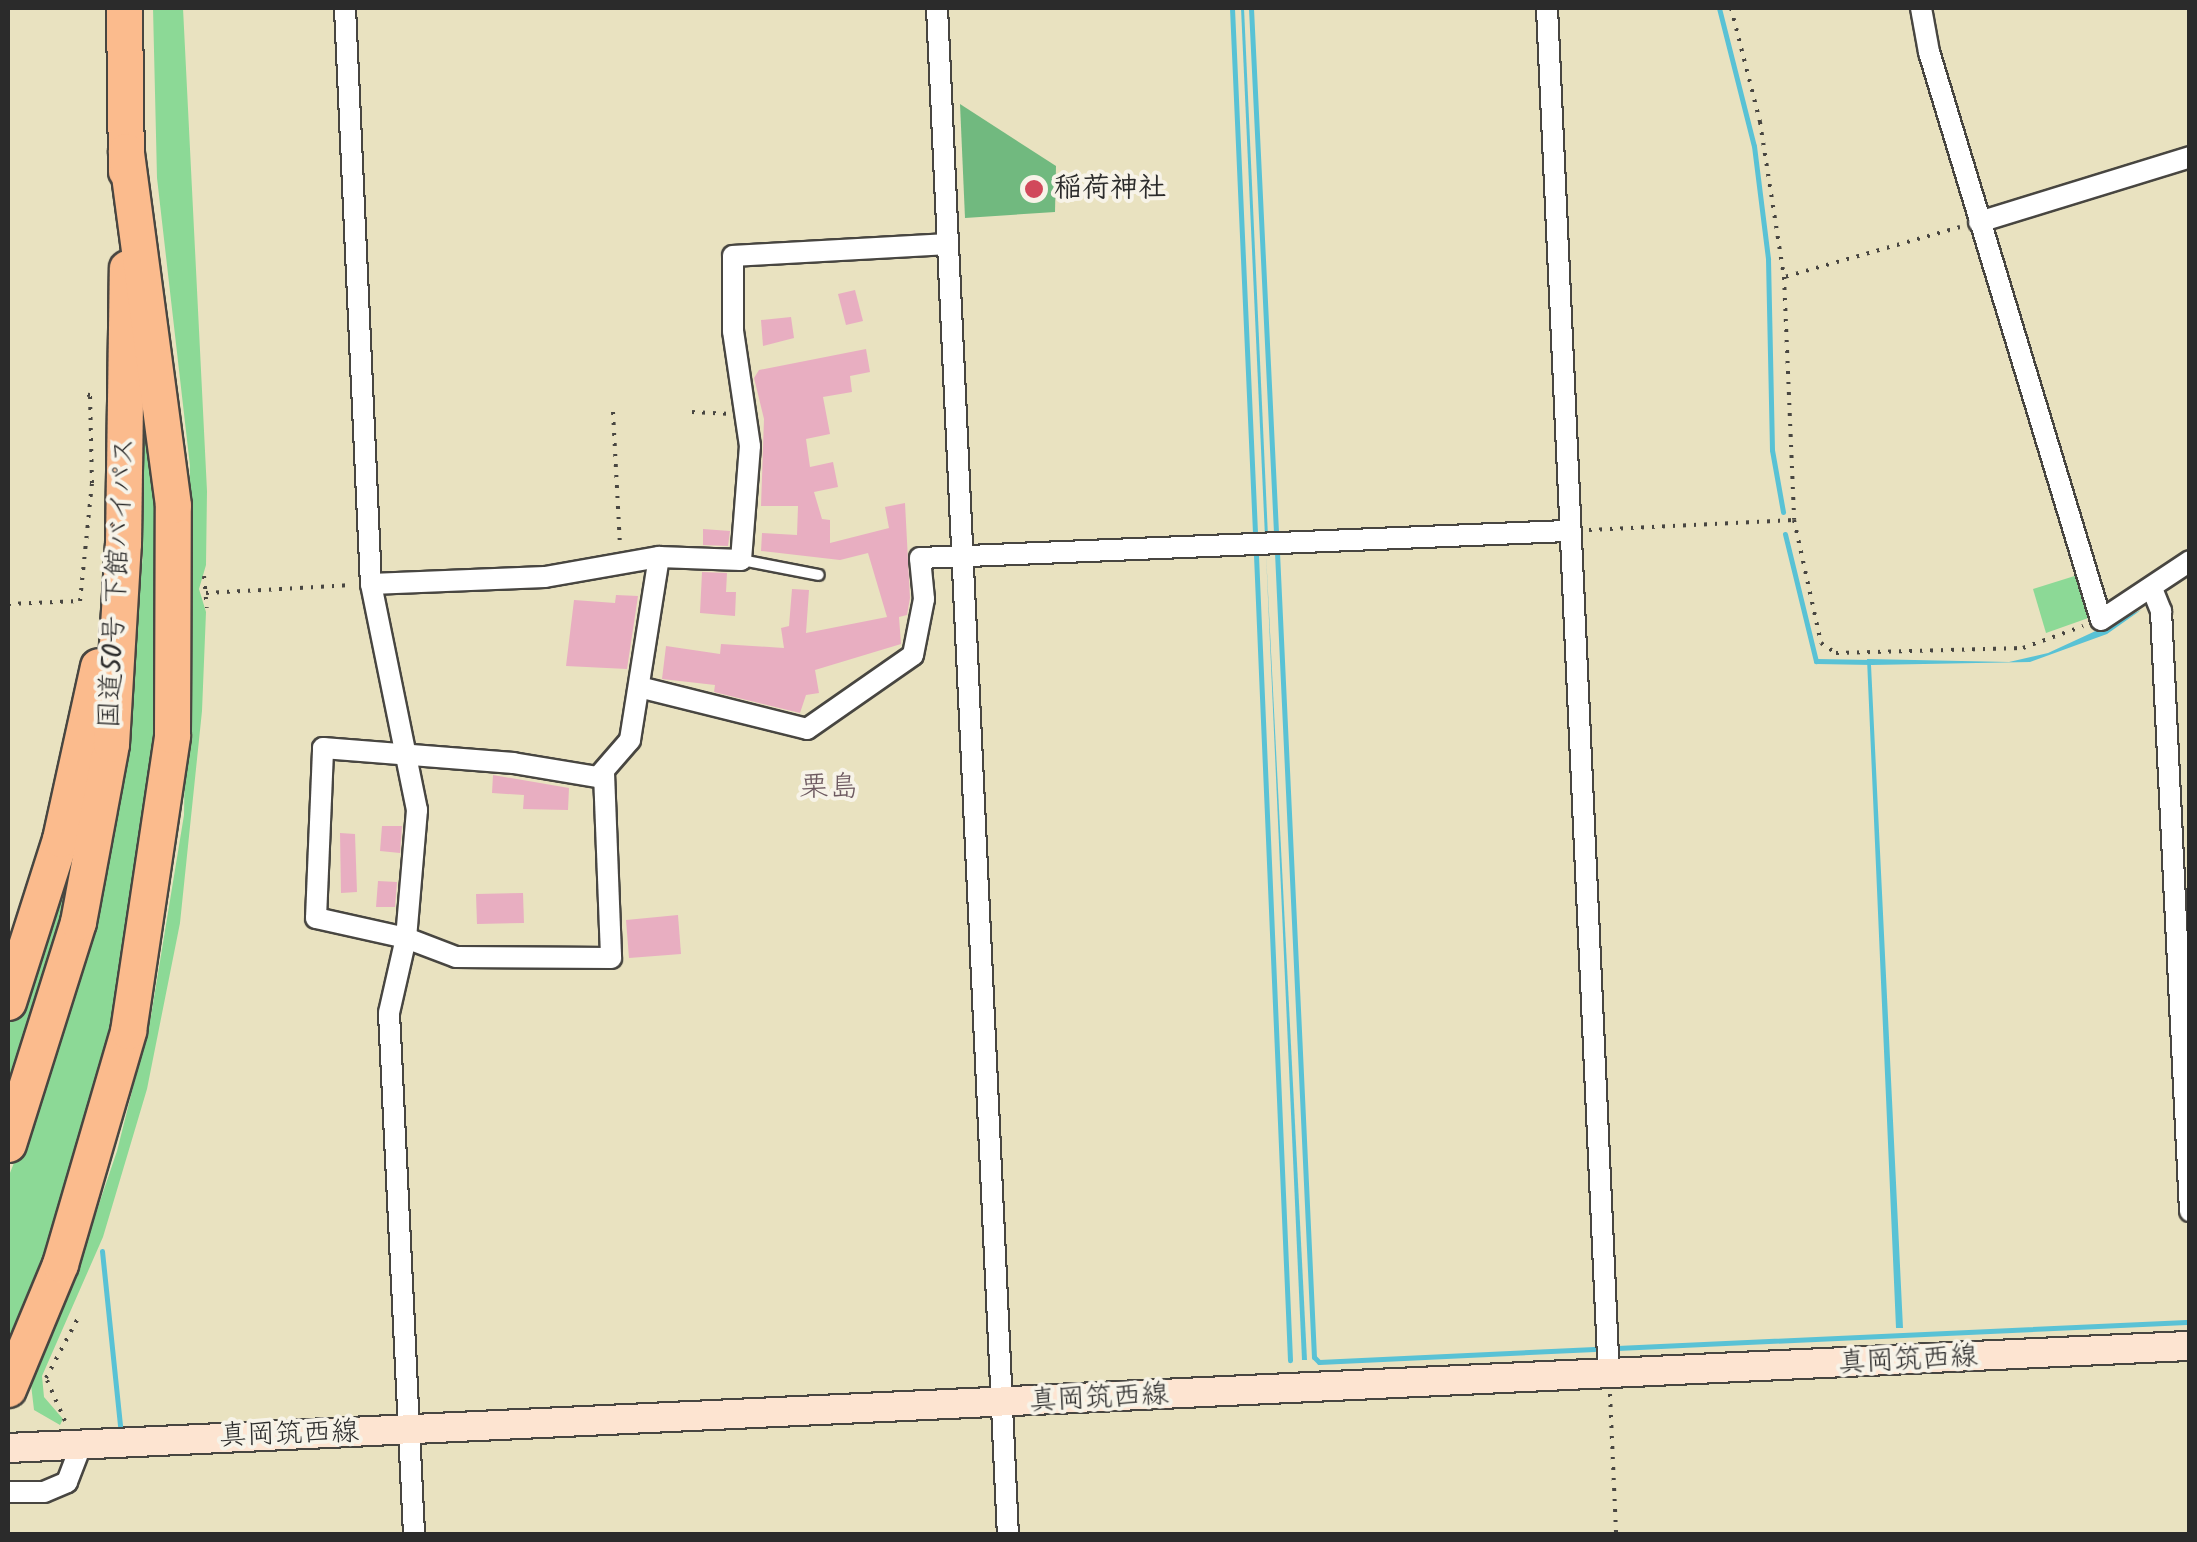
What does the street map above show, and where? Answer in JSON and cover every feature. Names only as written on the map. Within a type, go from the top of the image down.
[{"type":"highway","name":"国道50号 下館バイパス","points":[[8,1144],[63,977],[97,831],[111,744],[123,543],[124,8]]},
{"type":"highway","points":[[8,1389],[60,1264],[128,1031],[172,735],[173,505],[126,151]]},
{"type":"highway","points":[[8,1002],[60,839],[123,543]]},
{"type":"main road","name":"真岡筑西線","points":[[8,1448],[2190,1346]]},
{"type":"street","points":[[345,8],[372,584],[417,810],[406,938],[388,1013],[414,1534]]},
{"type":"street","points":[[937,8],[1008,1534]]},
{"type":"street","points":[[1548,8],[1568,531],[1610,1376]]},
{"type":"street","points":[[1921,8],[1979,222],[2101,620],[2153,591],[2190,561]]},
{"type":"street","points":[[1979,222],[2190,157]]},
{"type":"street","points":[[372,584],[545,577],[659,557],[741,560],[750,446],[732,330],[733,256],[948,244]]},
{"type":"street","points":[[638,687],[807,729],[913,655],[924,598],[920,558],[1568,531]]},
{"type":"street","points":[[604,773],[323,748],[316,918],[406,938],[456,957],[611,958],[604,773],[630,740],[659,557]]},
{"type":"street","points":[[2153,591],[2161,611],[2190,1211]]},
{"type":"street","points":[[8,1492],[44,1492],[67,1482],[81,1446]]},
{"type":"lane","points":[[741,560],[819,574]]},
{"type":"path","points":[[1731,8],[1760,122],[1784,277],[1794,520],[1821,642],[1836,653],[2023,648],[2101,620]]},
{"type":"path","points":[[1784,277],[1979,222]]},
{"type":"path","points":[[8,604],[80,601],[92,483],[90,394],[81,394]]},
{"type":"path","points":[[613,412],[621,564]]},
{"type":"path","points":[[692,412],[744,413]]},
{"type":"path","points":[[1568,531],[1794,520]]},
{"type":"path","points":[[204,576],[207,608]]},
{"type":"path","points":[[206,593],[372,584]]},
{"type":"path","points":[[78,1318],[46,1378],[49,1397],[81,1446]]},
{"type":"path","points":[[1610,1376],[1616,1534]]},
{"type":"green space","points":[[153,8],[183,8],[207,491],[206,565],[199,589],[206,612],[202,711],[180,923],[147,1089],[103,1237],[42,1376],[44,1397],[63,1419],[60,1425],[34,1410],[30,1376],[73,1281],[117,1151],[151,1016],[184,815],[190,466],[157,178]]},
{"type":"green space","points":[[960,104],[1056,166],[1055,212],[965,218]]},
{"type":"green space","points":[[144,378],[163,479],[160,770],[116,1042],[8,1367],[8,1178],[23,1140],[133,671],[143,553]]},
{"type":"green space","points":[[2081,574],[2094,616],[2046,633],[2033,589]]},
{"type":"green space","points":[[77,826],[87,831],[8,1105],[8,1028]]},
{"type":"water","points":[[1244,8],[1268,537],[1265,537]]},
{"type":"water","points":[[1266,553],[1307,1360],[1302,1360]]},
{"type":"water","points":[[2141,610],[2107,634],[2030,662],[1871,665],[1903,1328],[1896,1328],[1867,659],[2009,662],[2048,653]]},
{"type":"building","points":[[855,290],[863,321],[846,325],[838,294]]},
{"type":"building","points":[[791,317],[794,338],[763,346],[761,320]]},
{"type":"building","points":[[866,349],[870,372],[850,376],[852,392],[823,397],[830,434],[806,439],[810,467],[833,462],[838,487],[814,492],[822,519],[830,520],[830,543],[889,528],[885,507],[905,503],[910,598],[907,615],[899,617],[901,644],[815,670],[819,693],[806,695],[800,713],[714,692],[715,685],[662,679],[666,646],[720,654],[721,644],[784,648],[781,628],[789,626],[792,589],[809,590],[806,633],[887,617],[868,553],[840,560],[761,551],[762,533],[797,535],[798,506],[761,506],[764,419],[754,378],[759,370]]},
{"type":"building","points":[[703,529],[730,531],[728,546],[703,545]]},
{"type":"building","points":[[702,572],[727,573],[726,592],[736,592],[735,616],[700,613]]},
{"type":"building","points":[[616,595],[638,596],[627,669],[566,666],[574,600],[615,603]]},
{"type":"building","points":[[493,775],[569,788],[568,810],[523,809],[524,795],[492,793]]},
{"type":"building","points":[[382,826],[402,826],[400,853],[380,851]]},
{"type":"building","points":[[340,833],[355,834],[357,892],[341,893]]},
{"type":"building","points":[[378,881],[397,882],[395,907],[376,907]]},
{"type":"building","points":[[523,893],[524,923],[477,924],[476,894]]},
{"type":"building","points":[[678,915],[681,954],[629,958],[626,920]]},
{"type":"waterway","points":[[1232,8],[1255,533]]},
{"type":"waterway","points":[[1251,8],[1276,533]]},
{"type":"waterway","points":[[1719,8],[1754,146],[1768,259],[1772,450],[1783,512]]},
{"type":"waterway","points":[[1785,534],[1816,661],[1872,662]]},
{"type":"waterway","points":[[1277,552],[1314,1357],[1319,1362],[1595,1349]]},
{"type":"waterway","points":[[1256,555],[1290,1360]]},
{"type":"waterway","points":[[102,1251],[120,1426]]},
{"type":"waterway","points":[[1617,1348],[2186,1322]]},
{"type":"place","name":"稲荷神社","points":[[1034,189]]},
{"type":"district","name":"栗島","points":[[829,788]]}]
